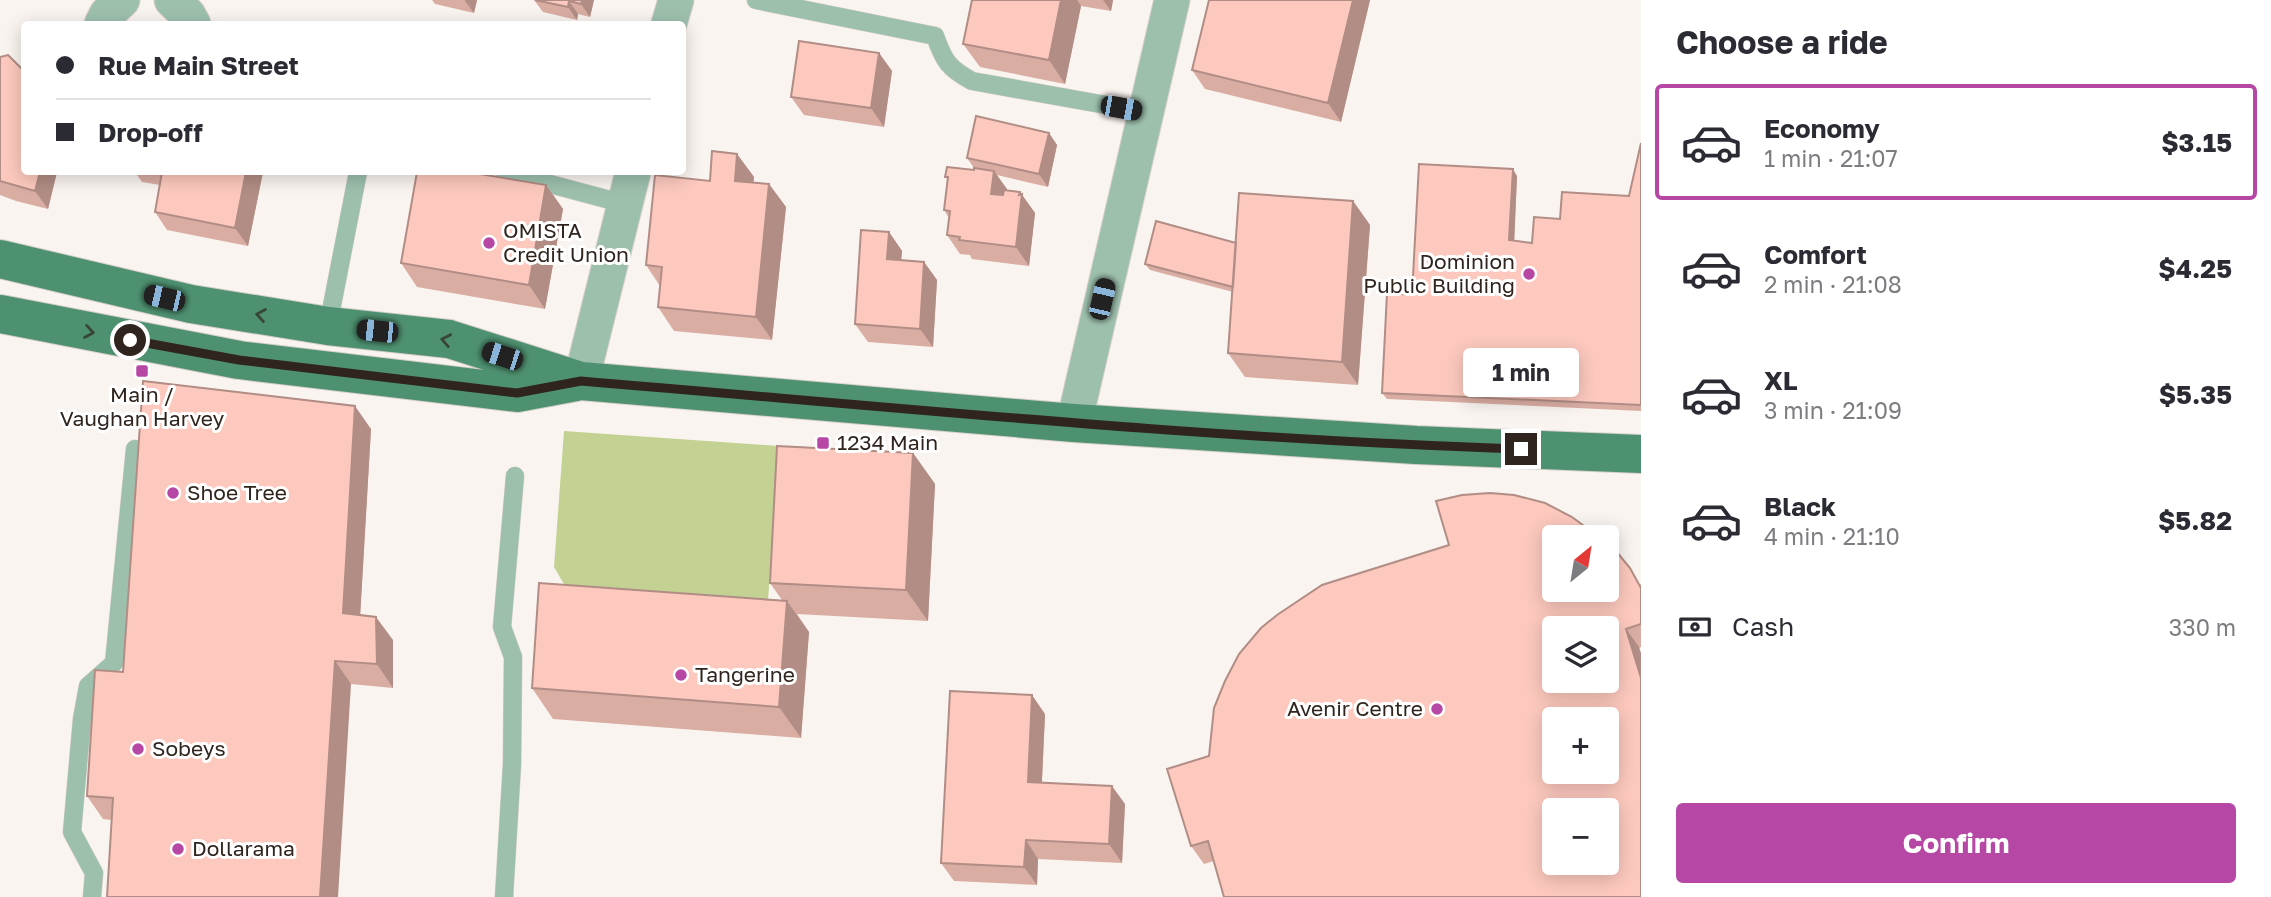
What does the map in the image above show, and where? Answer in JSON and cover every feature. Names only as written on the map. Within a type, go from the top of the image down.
[{"type":"main road","points":[[11,259],[191,304],[328,326],[449,339],[581,381],[1074,423],[1416,445],[1641,454]]},
{"type":"main road","points":[[7,318],[239,360],[517,393],[581,381]]},
{"type":"street","points":[[104,21],[122,0]]},
{"type":"street","points":[[172,0],[191,21]]},
{"type":"street","points":[[671,21],[676,0]]},
{"type":"street","points":[[1074,423],[1172,0]]},
{"type":"street","points":[[581,381],[629,188]]},
{"type":"lane","points":[[756,0],[934,36],[943,59],[955,72],[972,81],[1145,112]]},
{"type":"lane","points":[[328,326],[357,175]]},
{"type":"lane","points":[[528,175],[629,188]]},
{"type":"lane","points":[[92,897],[94,873],[72,832],[82,719],[88,686],[114,663],[135,449]]},
{"type":"lane","points":[[504,897],[512,764],[513,657],[502,627],[515,476]]},
{"type":"green space","points":[[564,431],[779,446],[767,615],[563,600],[564,584],[554,567]]},
{"type":"building","points":[[535,0],[582,0],[581,4],[569,1],[568,7]]},
{"type":"building","points":[[972,0],[1061,0],[1049,60],[963,44]]},
{"type":"building","points":[[1209,0],[1353,0],[1328,103],[1192,70]]},
{"type":"building","points":[[799,41],[879,53],[871,108],[791,97]]},
{"type":"building","points":[[8,55],[21,68],[21,175],[39,175],[35,191],[0,181],[0,57]]},
{"type":"building","points":[[976,116],[1049,133],[1039,174],[967,158]]},
{"type":"building","name":"Dominion Public Building","points":[[1641,143],[1641,405],[1382,393],[1387,293],[1412,295],[1419,164],[1513,169],[1509,240],[1532,243],[1534,217],[1560,219],[1562,192],[1629,196]]},
{"type":"building","points":[[712,151],[737,154],[735,181],[769,184],[756,317],[658,307],[662,267],[646,265],[655,175],[710,181]]},
{"type":"building","points":[[947,167],[994,171],[991,194],[1003,195],[1004,190],[1022,194],[1016,247],[959,240],[960,237],[947,235],[950,211],[944,210]]},
{"type":"building","points":[[161,175],[245,175],[235,228],[155,212]]},
{"type":"building","points":[[416,175],[486,175],[546,185],[529,285],[401,263]]},
{"type":"building","points":[[1239,193],[1353,201],[1342,362],[1228,353]]},
{"type":"building","points":[[1156,221],[1236,243],[1233,287],[1145,264]]},
{"type":"building","points":[[861,230],[889,232],[887,259],[924,262],[920,329],[855,324]]},
{"type":"building","points":[[143,381],[355,406],[343,613],[376,617],[377,664],[335,661],[320,897],[107,897],[113,798],[87,796],[95,670],[123,672]]},
{"type":"building","points":[[777,446],[913,453],[906,590],[770,583]]},
{"type":"building","name":"Avenir Centre","points":[[1462,495],[1514,495],[1545,503],[1583,525],[1542,525],[1542,602],[1619,602],[1619,555],[1641,588],[1641,624],[1626,629],[1641,678],[1641,897],[1224,897],[1208,841],[1191,846],[1167,769],[1209,756],[1214,708],[1225,681],[1239,654],[1261,628],[1277,615],[1322,585],[1449,545],[1436,501]]},
{"type":"building","name":"Tangerine","points":[[539,583],[787,601],[779,707],[532,688]]},
{"type":"building","points":[[950,691],[1032,695],[1028,782],[1112,786],[1109,844],[1026,840],[1024,867],[941,863]]},
{"type":"place","name":"OMISTA Credit Union","points":[[489,243]]},
{"type":"place","name":"Dominion Public Building","points":[[1529,274]]},
{"type":"place","name":"Main / Vaughan Harvey","points":[[142,371]]},
{"type":"place","name":"1234 Main","points":[[823,443]]},
{"type":"place","name":"Shoe Tree","points":[[173,493]]},
{"type":"place","name":"Tangerine","points":[[681,675]]},
{"type":"place","name":"Avenir Centre","points":[[1437,709]]},
{"type":"place","name":"Sobeys","points":[[138,749]]},
{"type":"place","name":"Dollarama","points":[[178,849]]},
{"type":"route","points":[[130,340],[239,360],[517,393],[581,381],[1074,423],[1416,445],[1521,449]]}]
